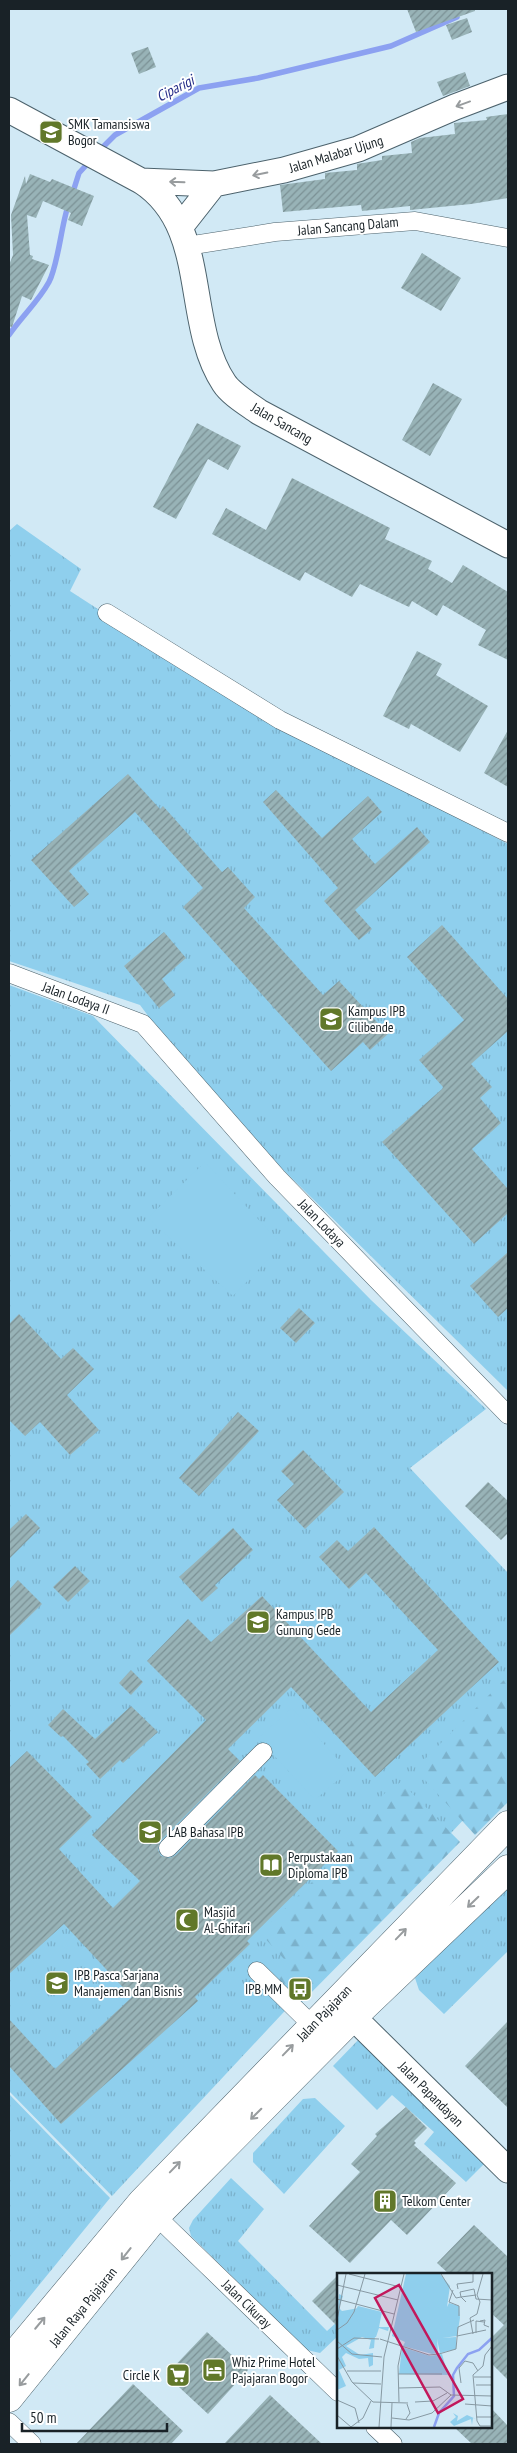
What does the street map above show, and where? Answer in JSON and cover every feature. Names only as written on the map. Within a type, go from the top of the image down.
[{"type":"highway","name":"Jalan Pajajaran","points":[[149,2209],[312,2025],[508,1825]]},
{"type":"highway","name":"Jalan Pajajaran","points":[[149,2209],[508,1869]]},
{"type":"highway","name":"Jalan Raya Pajajaran","points":[[9,2361],[149,2209]]},
{"type":"highway","name":"Jalan Raya Pajajaran","points":[[9,2398],[149,2209]]},
{"type":"street","name":"Jalan Malabar Ujung","points":[[141,181],[214,184],[284,170],[358,149],[455,106],[508,87]]},
{"type":"street","name":"Jalan Sancang","points":[[13,113],[150,186],[172,210],[184,236],[207,349],[225,384],[259,412],[508,545]]},
{"type":"street","points":[[184,236],[214,184]]},
{"type":"street","name":"Jalan Sancang Dalam","points":[[184,236],[274,232],[415,221],[508,238]]},
{"type":"street","points":[[107,613],[280,720],[508,833]]},
{"type":"street","name":"Jalan Lodaya II","points":[[9,973],[143,1024]]},
{"type":"street","name":"Jalan Lodaya","points":[[143,1024],[197,1088],[277,1176],[508,1415]]},
{"type":"street","points":[[168,1848],[263,1752]]},
{"type":"street","points":[[257,1971],[312,2025]]},
{"type":"street","name":"Jalan Papandayan","points":[[353,2017],[508,2170]]},
{"type":"street","name":"Jalan Cikuray","points":[[149,2209],[337,2391]]},
{"type":"street","points":[[9,2422],[32,2444]]},
{"type":"street","points":[[376,2428],[393,2444]]},
{"type":"green space","name":"Kampus IPB Cilibende","points":[[17,524],[81,569],[70,591],[282,728],[508,844],[508,1391],[255,1142],[170,1045],[140,1005],[9,961],[9,531]]},
{"type":"green space","name":"Kampus IPB Gunung Gede","points":[[9,985],[93,1016],[371,1300],[486,1409],[410,1468],[508,1573],[508,1772],[112,2196],[9,2091]]},
{"type":"green space","points":[[205,1162],[282,1245],[233,1296],[148,1218]]},
{"type":"green space","points":[[508,1676],[508,1802],[475,1835],[415,1769]]},
{"type":"green space","points":[[292,1708],[348,1771],[315,1800],[258,1738]]},
{"type":"green space","points":[[401,1782],[460,1842],[299,2005],[271,1977],[284,1959],[260,1933],[355,1840],[381,1796]]},
{"type":"green space","points":[[508,1885],[508,1951],[444,2014],[419,1990],[415,1978]]},
{"type":"green space","points":[[361,2037],[487,2161],[466,2182],[424,2144],[434,2132],[392,2095],[377,2110],[333,2066]]},
{"type":"green space","points":[[9,2094],[110,2198],[9,2322]]},
{"type":"green space","points":[[315,2098],[345,2126],[284,2194],[253,2162],[253,2153],[303,2099]]},
{"type":"green space","points":[[231,2178],[264,2209],[238,2241],[327,2331],[337,2322],[337,2337],[320,2353],[307,2350],[191,2236],[189,2228],[193,2220]]},
{"type":"building","points":[[407,9],[475,9],[475,11],[416,32]]},
{"type":"building","points":[[467,18],[472,32],[452,40],[446,25]]},
{"type":"building","points":[[148,47],[156,67],[139,74],[131,53]]},
{"type":"building","points":[[465,72],[470,86],[443,96],[437,82]]},
{"type":"building","points":[[508,114],[508,198],[410,210],[410,206],[362,211],[361,205],[283,212],[280,185],[325,179],[325,173],[357,170],[357,164],[382,160],[382,156],[412,153],[411,142],[420,138],[455,134],[454,123],[487,120],[486,117]]},
{"type":"building","points":[[30,174],[50,182],[52,179],[94,196],[82,226],[68,220],[71,213],[43,201],[36,218],[27,215],[30,255],[33,256],[32,259],[49,265],[31,300],[22,296],[12,327],[9,326],[9,265],[13,255],[11,215],[25,176],[26,184]]},
{"type":"building","points":[[422,253],[461,278],[441,311],[401,288]]},
{"type":"building","points":[[433,383],[462,399],[430,456],[402,440]]},
{"type":"building","points":[[197,423],[241,446],[228,470],[208,459],[176,519],[153,507]]},
{"type":"building","points":[[292,478],[390,528],[385,539],[432,561],[428,569],[452,583],[463,565],[508,592],[508,660],[478,645],[486,630],[443,605],[437,616],[412,601],[409,607],[360,584],[352,597],[305,572],[300,581],[212,534],[226,508],[266,530]]},
{"type":"building","points":[[417,651],[442,664],[436,675],[488,706],[460,752],[411,724],[409,729],[383,716]]},
{"type":"building","points":[[508,730],[508,787],[484,773]]},
{"type":"building","points":[[128,774],[160,809],[163,806],[222,872],[228,867],[255,897],[244,908],[323,995],[339,981],[388,1034],[370,1050],[363,1042],[331,1071],[183,907],[203,888],[135,812],[69,871],[89,894],[74,907],[31,860]]},
{"type":"building","points":[[276,790],[322,838],[368,796],[382,812],[352,839],[375,864],[417,827],[430,842],[355,910],[372,929],[359,940],[324,901],[338,888],[263,802]]},
{"type":"building","points":[[442,925],[508,999],[508,1031],[471,1064],[492,1087],[480,1098],[501,1123],[472,1149],[508,1189],[508,1213],[474,1244],[382,1142],[442,1089],[443,1087],[419,1060],[464,1020],[407,957]]},
{"type":"building","points":[[164,932],[186,958],[162,979],[175,995],[159,1008],[124,966]]},
{"type":"building","points":[[508,1252],[508,1308],[498,1317],[470,1286]]},
{"type":"building","points":[[299,1308],[315,1323],[296,1343],[280,1328]]},
{"type":"building","points":[[19,1314],[61,1359],[73,1348],[94,1369],[67,1395],[99,1430],[70,1455],[40,1422],[25,1436],[9,1420],[9,1324]]},
{"type":"building","points":[[238,1412],[259,1431],[199,1496],[179,1478]]},
{"type":"building","points":[[303,1450],[344,1492],[305,1529],[277,1500],[294,1484],[281,1471]]},
{"type":"building","points":[[488,1482],[508,1501],[508,1533],[501,1540],[465,1506]]},
{"type":"building","points":[[26,1514],[40,1528],[9,1559],[9,1530]]},
{"type":"building","points":[[374,1527],[499,1662],[375,1777],[291,1687],[228,1749],[240,1761],[160,1841],[158,1850],[161,1856],[170,1858],[176,1855],[255,1775],[259,1779],[263,1775],[338,1851],[247,1941],[250,1944],[195,1997],[198,2001],[61,2124],[9,2066],[9,2019],[55,2069],[132,1997],[64,1924],[9,1974],[9,1768],[27,1751],[92,1817],[59,1849],[113,1908],[140,1881],[92,1835],[206,1720],[147,1661],[188,1619],[211,1642],[262,1596],[371,1712],[438,1650],[366,1573],[349,1589],[319,1557],[337,1540],[348,1551]]},
{"type":"building","points":[[233,1528],[253,1550],[215,1585],[218,1588],[202,1602],[179,1577]]},
{"type":"building","points":[[75,1566],[90,1581],[68,1602],[53,1587]]},
{"type":"building","points":[[18,1580],[42,1604],[9,1636],[9,1590]]},
{"type":"building","points":[[131,1670],[143,1682],[131,1695],[119,1683]]},
{"type":"building","points":[[131,1706],[158,1732],[123,1763],[120,1760],[100,1779],[86,1764],[89,1762],[63,1736],[61,1737],[48,1725],[63,1709],[95,1739]]},
{"type":"building","points":[[508,2021],[508,2108],[465,2066]]},
{"type":"building","name":"Telkom Center","points":[[406,2107],[427,2128],[414,2141],[416,2143],[414,2145],[456,2183],[407,2235],[391,2220],[350,2263],[309,2226],[360,2172],[351,2164],[377,2136],[375,2134]]},
{"type":"building","points":[[474,2225],[508,2257],[508,2380],[492,2364],[492,2337],[504,2325],[492,2314],[492,2273],[448,2273],[437,2263]]},
{"type":"building","points":[[337,2276],[337,2326],[312,2301]]},
{"type":"building","points":[[207,2332],[248,2370],[208,2414],[166,2375]]},
{"type":"building","points":[[133,2384],[183,2431],[171,2444],[76,2444]]},
{"type":"building","points":[[270,2395],[322,2444],[224,2444]]},
{"type":"building","points":[[492,2409],[508,2426],[508,2444],[472,2444],[455,2428],[492,2428]]},
{"type":"waterway","name":"Ciparigi","points":[[99,151],[115,135],[199,88],[258,78],[391,46],[457,17]]},
{"type":"waterway","name":"Ciparigi","points":[[72,195],[79,173],[91,160]]},
{"type":"waterway","name":"Ciparigi","points":[[9,335],[49,282],[55,266],[68,206]]},
{"type":"place","name":"SMK Tamansiswa Bogor","points":[[51,132]]},
{"type":"place","name":"Kampus IPB Cilibende","points":[[331,1019]]},
{"type":"place","name":"Kampus IPB Gunung Gede","points":[[258,1622]]},
{"type":"place","name":"LAB Bahasa IPB","points":[[150,1832]]},
{"type":"place","name":"Perpustakaan Diploma IPB","points":[[271,1865]]},
{"type":"place","name":"Masjid Al-Ghifari","points":[[187,1920]]},
{"type":"place","name":"IPB Pasca Sarjana Manajemen dan Bisnis","points":[[57,1983]]},
{"type":"place","name":"IPB MM","points":[[300,1989]]},
{"type":"place","name":"Telkom Center","points":[[385,2201]]},
{"type":"place","name":"Whiz Prime Hotel Pajajaran Bogor","points":[[214,2370]]},
{"type":"place","name":"Circle K","points":[[178,2375]]}]
